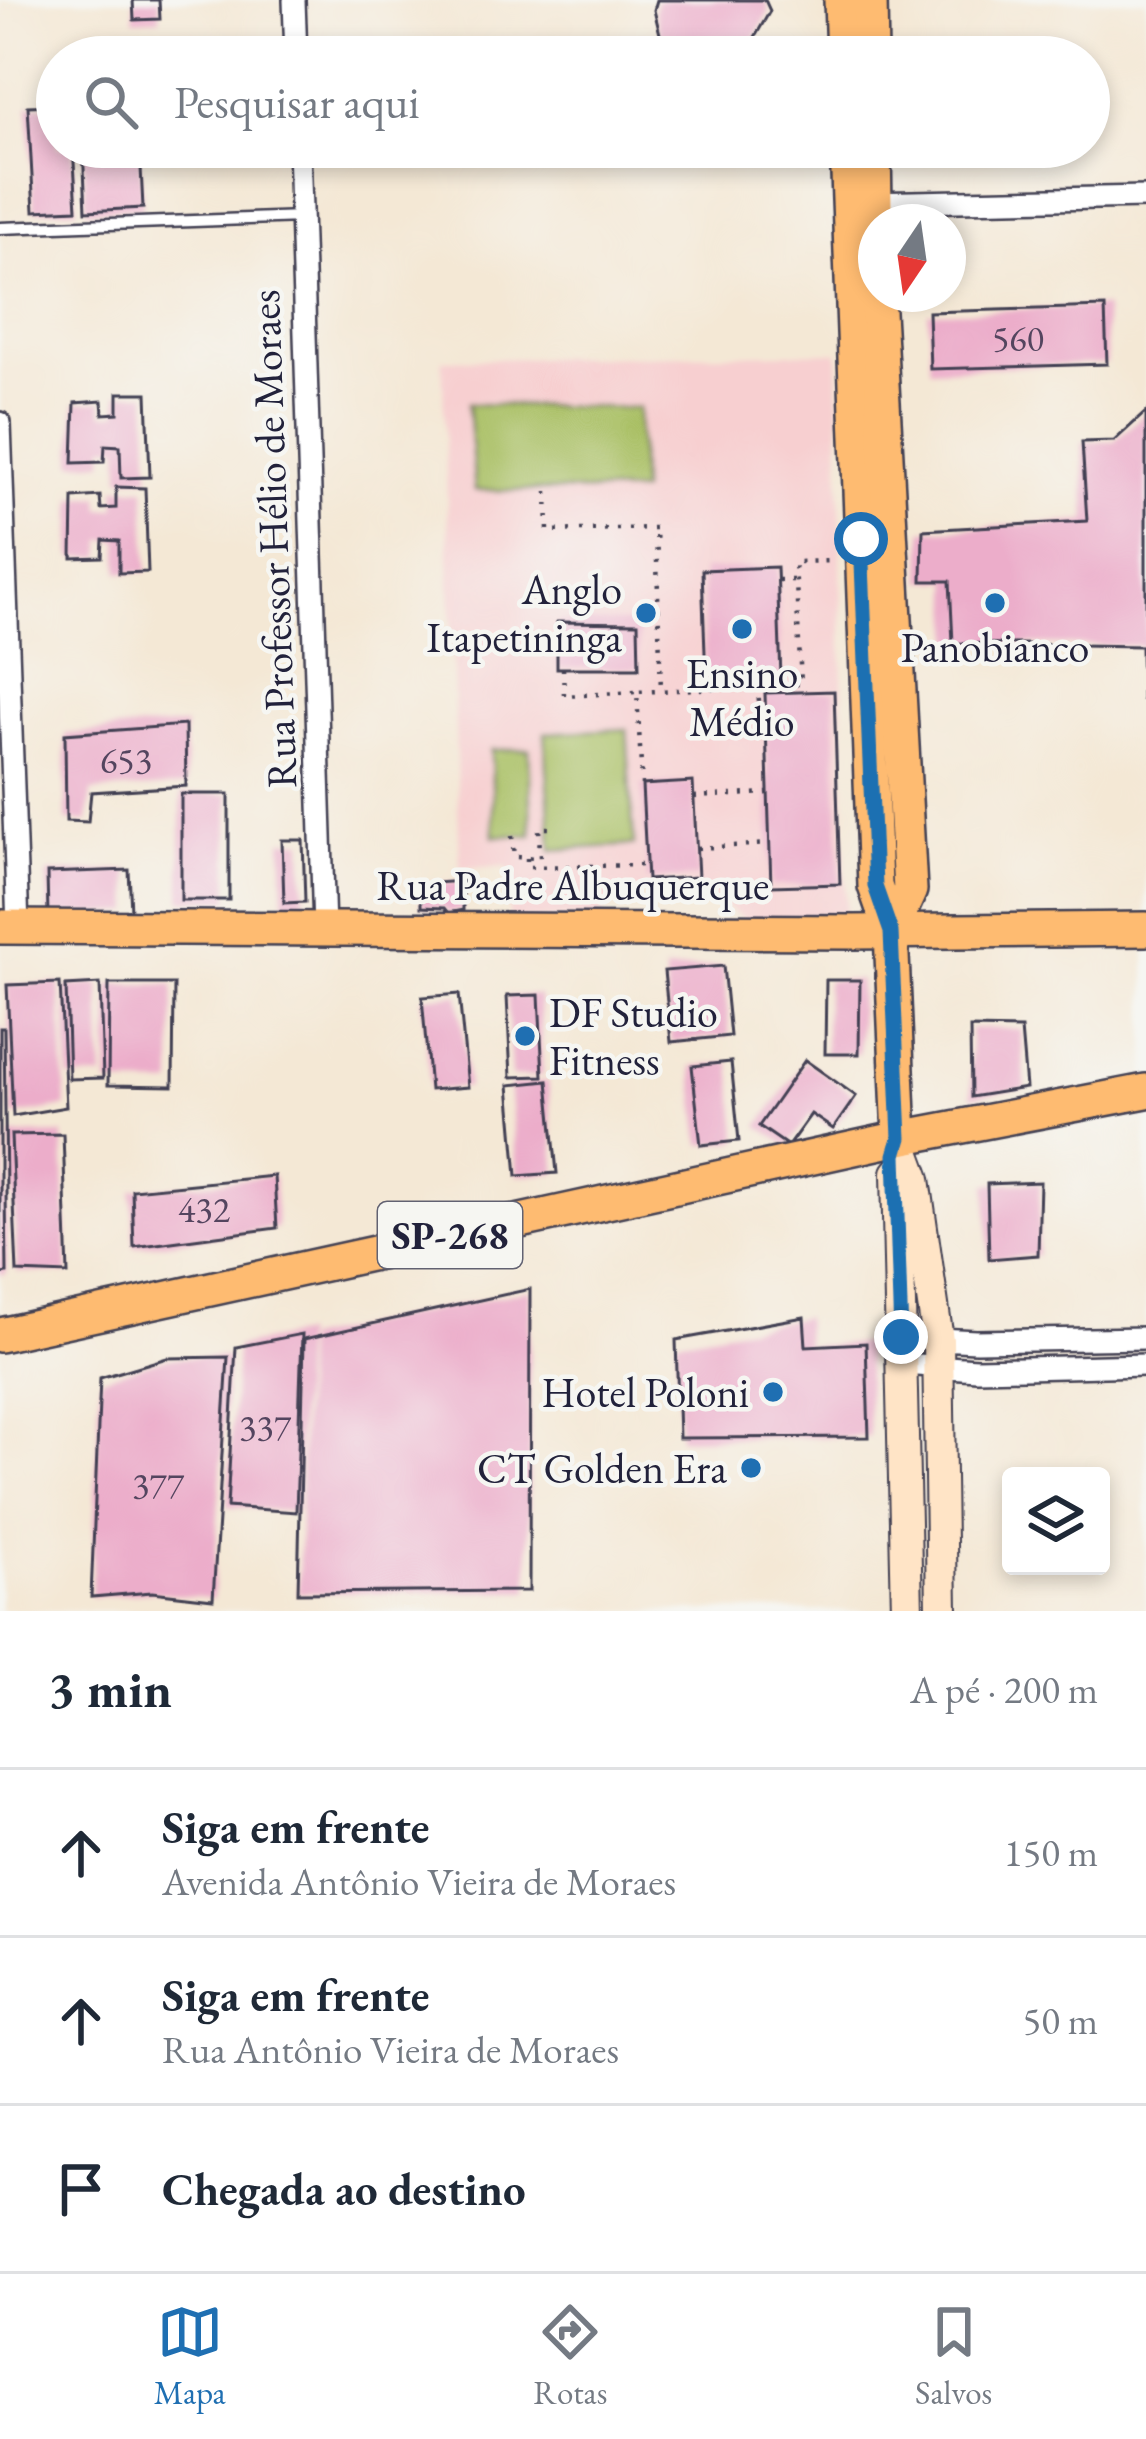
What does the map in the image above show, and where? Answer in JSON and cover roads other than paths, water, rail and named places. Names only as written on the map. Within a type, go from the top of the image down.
[{"type":"main road","points":[[841,0],[842,36]]},
{"type":"main road","points":[[870,0],[871,36]]},
{"type":"main road","points":[[853,168],[862,203]]},
{"type":"main road","points":[[862,203],[870,168]]},
{"type":"main road","points":[[869,312],[877,560],[910,890],[891,932],[900,1138],[915,1179],[939,1353],[942,1611]]},
{"type":"main road","points":[[877,312],[877,560]]},
{"type":"main road","name":"Rua Padre Albuquerque","points":[[9,927],[891,932],[1146,928]]},
{"type":"main road","name":"SP-268","points":[[0,1335],[900,1138],[1146,1091]]},
{"type":"main road","points":[[900,1138],[895,1155],[907,1611]]},
{"type":"street","points":[[294,0],[295,36]]},
{"type":"street","name":"Rua Professor Hélio de Moraes","points":[[300,168],[324,929]]},
{"type":"street","points":[[862,203],[1146,197]]},
{"type":"street","points":[[0,423],[9,927]]},
{"type":"street","points":[[901,1351],[939,1353],[1146,1338]]},
{"type":"street","points":[[939,1353],[977,1369],[1146,1365]]},
{"type":"lane","points":[[0,228],[302,217]]},
{"type":"place","name":"Panobianco","points":[[995,603]]},
{"type":"place","name":"Anglo Itapetininga","points":[[646,613]]},
{"type":"place","name":"Ensino Médio","points":[[742,629]]},
{"type":"place","name":"DF Studio Fitness","points":[[525,1036]]},
{"type":"place","name":"Hotel Poloni","points":[[773,1392]]},
{"type":"place","name":"CT Golden Era","points":[[751,1468]]}]
